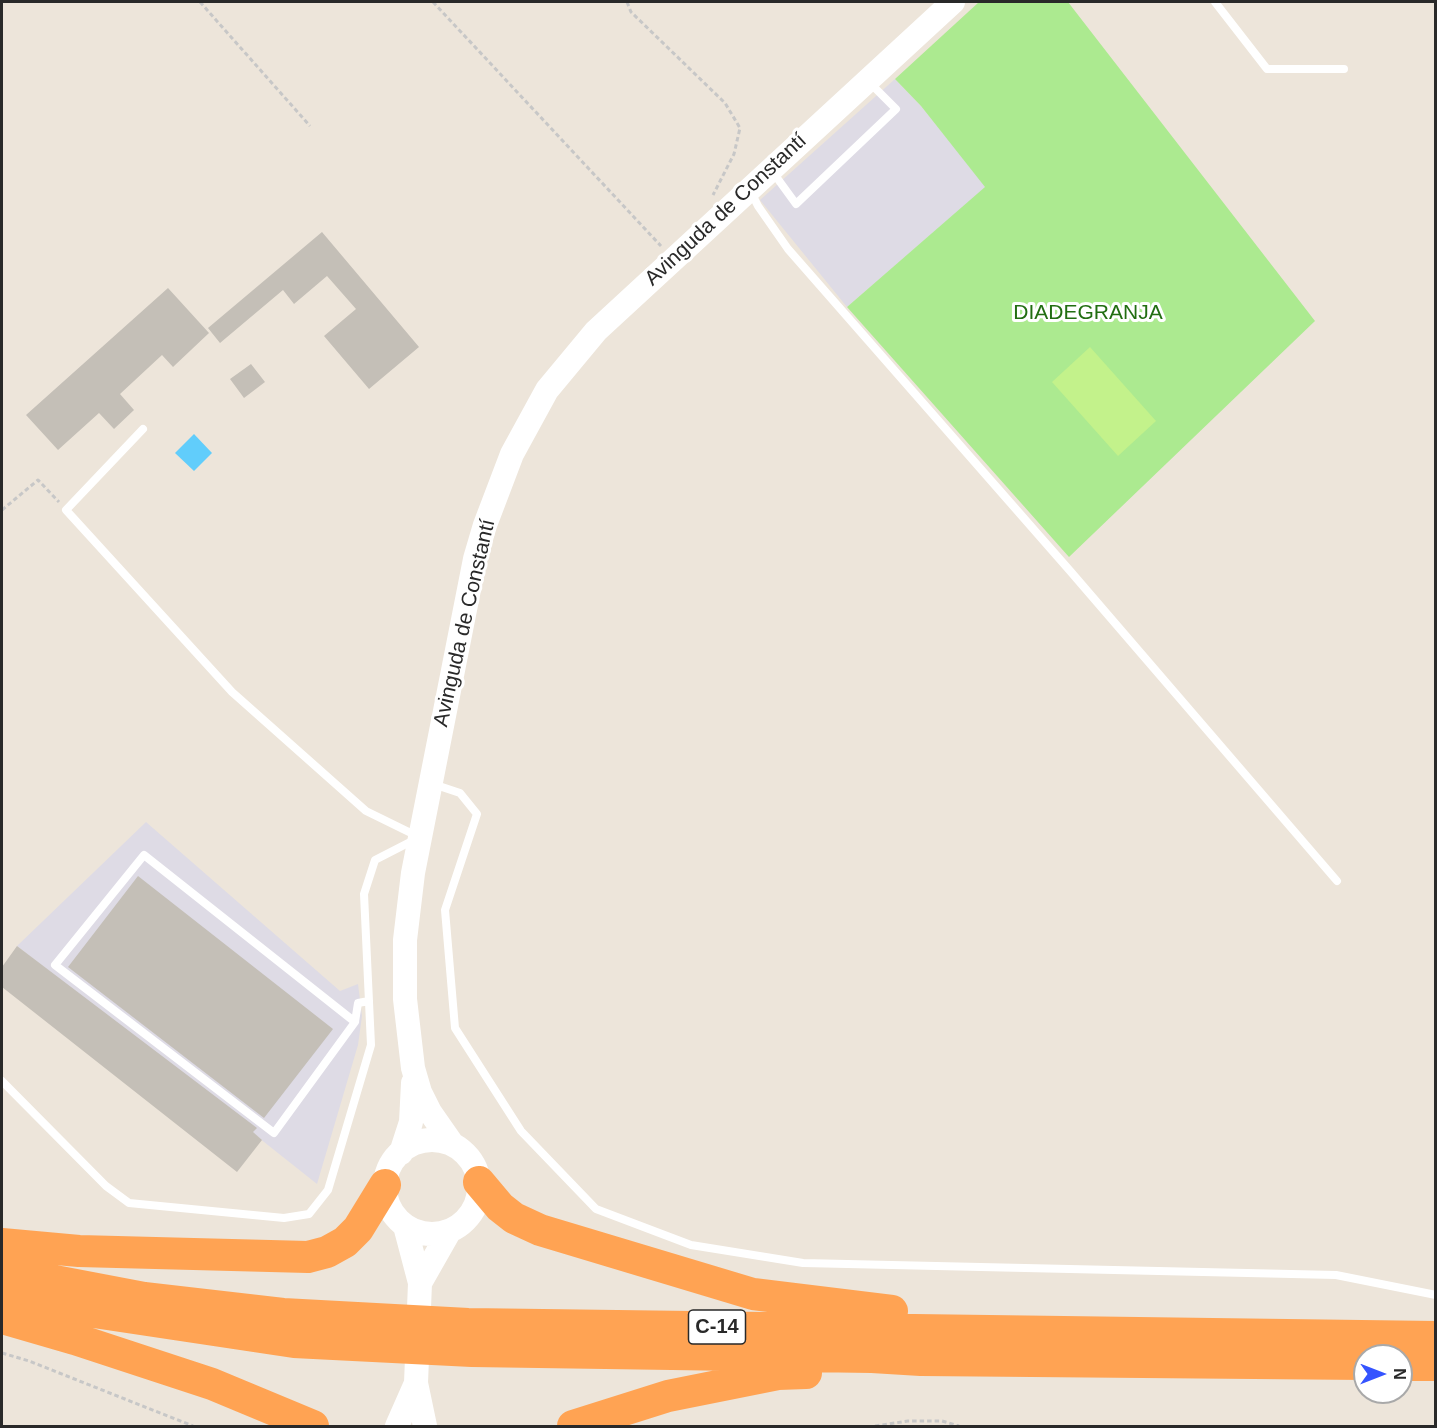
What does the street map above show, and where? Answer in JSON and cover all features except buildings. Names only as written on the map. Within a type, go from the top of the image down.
[{"type":"highway","points":[[479,1182],[500,1207],[514,1218],[540,1230],[753,1294],[866,1310],[1189,1334]]},
{"type":"highway","points":[[2,1244],[79,1251],[308,1257],[327,1252],[345,1242],[358,1229],[385,1185]]},
{"type":"highway","name":"C-14","points":[[2,1271],[144,1298],[283,1314],[468,1324],[1436,1337]]},
{"type":"highway","name":"C-14","points":[[2,1298],[294,1342],[472,1351],[872,1357],[921,1360],[1353,1364]]},
{"type":"highway","points":[[2,1318],[75,1339],[212,1384],[313,1426]]},
{"type":"highway","points":[[573,1426],[668,1396],[778,1374],[921,1360]]},
{"type":"highway","points":[[1413,1365],[1436,1365]]},
{"type":"main road","name":"Avinguda de Constantí","points":[[413,1068],[405,999],[404,965],[408,908],[430,783],[475,559],[485,525],[512,454],[547,390],[596,331],[953,2]]},
{"type":"main road","points":[[413,1068],[429,1112],[453,1145],[466,1154],[475,1167],[479,1182],[478,1197],[472,1212],[462,1224],[449,1232],[418,1233],[405,1226],[394,1215],[387,1201],[385,1185],[388,1170],[408,1147],[423,1141],[438,1141],[453,1145]]},
{"type":"main road","points":[[401,1153],[411,1122],[413,1068]]},
{"type":"main road","points":[[405,1226],[420,1283],[416,1383],[426,1426]]},
{"type":"main road","points":[[420,1283],[449,1232]]},
{"type":"main road","points":[[397,1426],[416,1383]]},
{"type":"lane","points":[[1215,2],[1267,69],[1344,69]]},
{"type":"lane","points":[[770,169],[796,204],[896,109],[867,81]]},
{"type":"lane","points":[[749,189],[788,249],[1071,572],[1337,882]]},
{"type":"lane","points":[[143,429],[66,510],[232,692],[366,811],[420,837]]},
{"type":"lane","points":[[430,783],[460,793],[477,814],[445,910],[455,1029],[521,1131],[596,1209],[691,1245],[803,1263],[1336,1275],[1436,1294]]},
{"type":"lane","points":[[2,1081],[106,1186],[129,1203],[284,1218],[309,1214],[328,1190],[371,1045],[364,894],[375,860],[420,837]]},
{"type":"lane","points":[[355,1022],[144,855],[54,965],[274,1133],[355,1022],[358,1002],[369,1001]]},
{"type":"path","points":[[200,2],[310,126]]},
{"type":"path","points":[[433,2],[672,259]]},
{"type":"path","points":[[627,2],[631,12],[725,103],[740,128],[734,154],[704,213],[712,223]]},
{"type":"path","points":[[2,510],[38,480],[66,510]]},
{"type":"path","points":[[2,1353],[29,1361],[194,1426]]},
{"type":"path","points":[[875,1426],[908,1421],[942,1421],[959,1426]]},
{"type":"shaded area","points":[[895,79],[921,106],[986,187],[847,307],[760,200]]},
{"type":"shaded area","points":[[146,822],[340,991],[358,984],[362,1016],[358,1045],[317,1184],[17,946]]},
{"type":"green space","name":"DIADEGRANJA","points":[[979,2],[1068,2],[1315,321],[1069,557],[847,307],[985,187],[921,106],[895,79]]},
{"type":"green space","points":[[1090,347],[1156,421],[1118,456],[1052,382]]},
{"type":"water","points":[[194,434],[212,453],[194,471],[175,453]]}]
